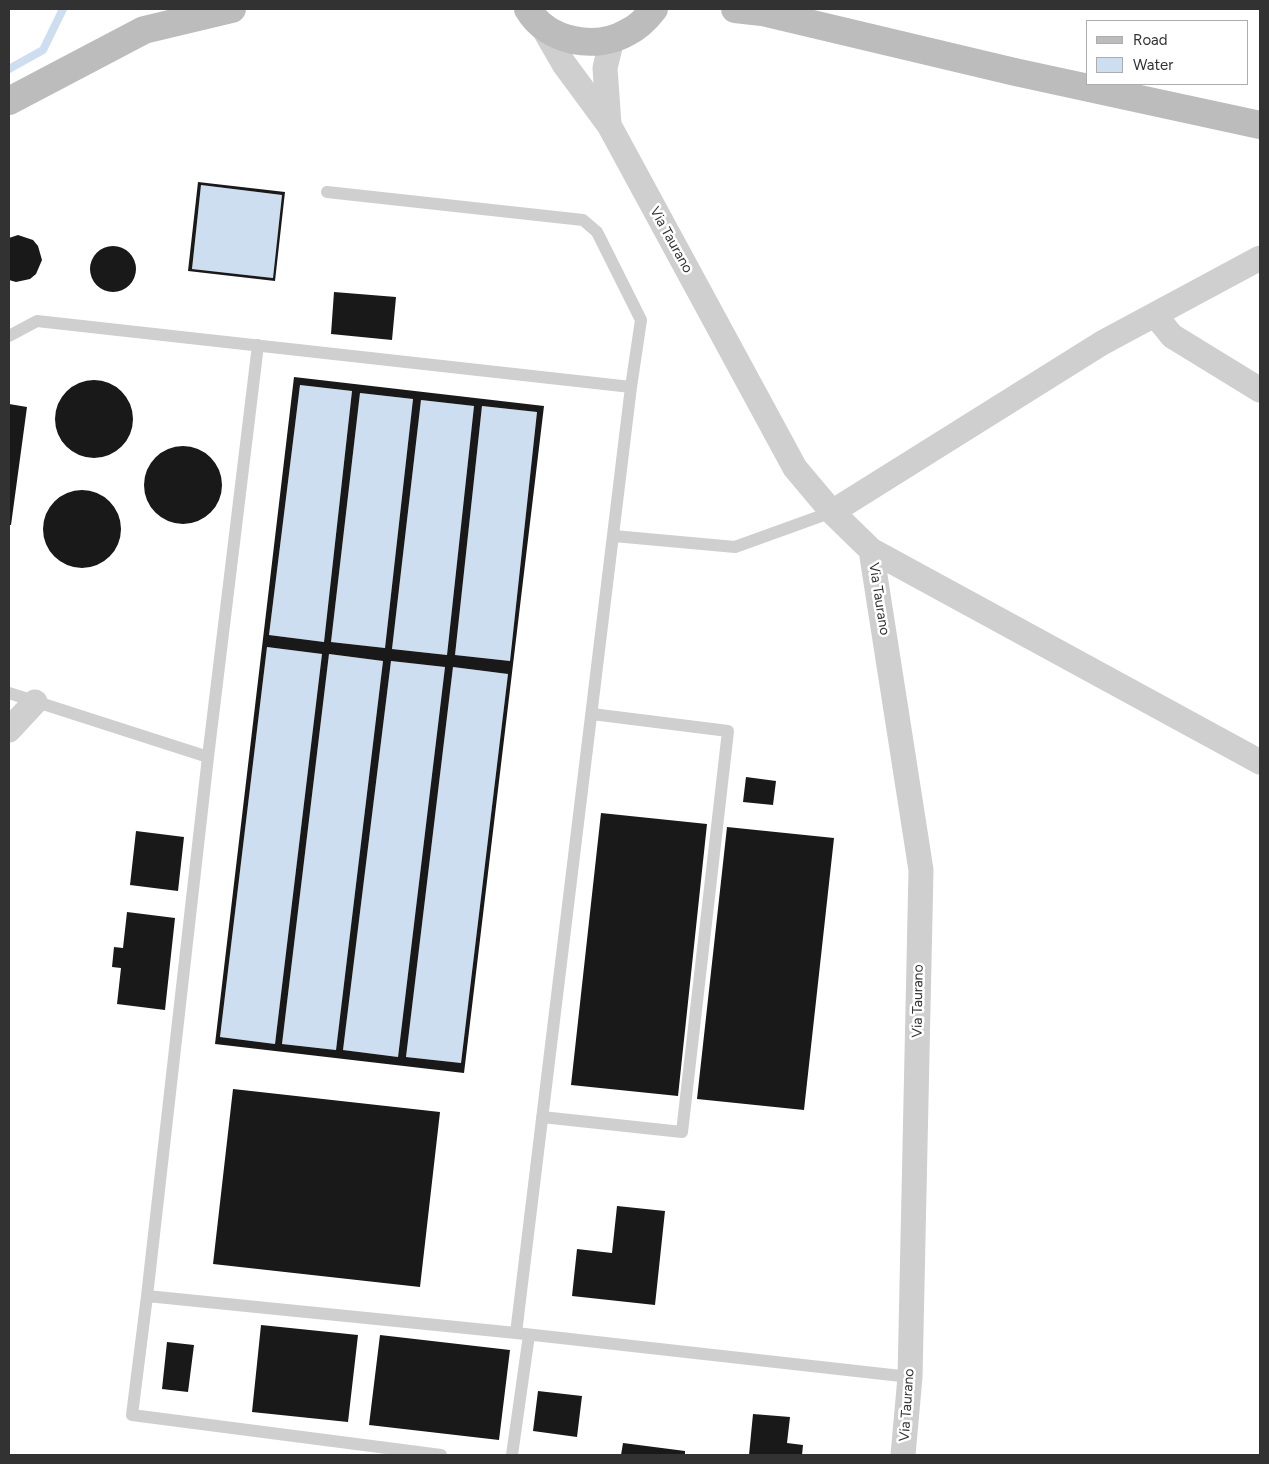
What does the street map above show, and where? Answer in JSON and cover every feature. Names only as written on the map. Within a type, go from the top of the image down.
[{"type":"street","points":[[9,101],[144,30],[232,9]]},
{"type":"street","points":[[529,13],[557,34],[575,41],[594,42],[612,39],[628,33],[660,9]]},
{"type":"street","points":[[735,9],[762,12],[1016,72],[1260,125]]},
{"type":"street","name":"Via Taurano","points":[[529,13],[608,125],[795,468],[832,512],[871,550],[1260,762]]},
{"type":"street","name":"Via Taurano","points":[[608,125],[605,68],[612,39]]},
{"type":"street","points":[[832,512],[1102,343],[1260,258]]},
{"type":"street","points":[[1155,315],[1172,336],[1260,390]]},
{"type":"street","name":"Via Taurano","points":[[871,550],[921,870],[910,1377],[903,1455]]},
{"type":"street","points":[[9,730],[35,702]]},
{"type":"lane","points":[[327,192],[583,220],[597,232],[641,320],[516,1333]]},
{"type":"lane","points":[[9,336],[37,321],[632,387]]},
{"type":"lane","points":[[258,346],[208,757],[132,1415],[441,1455]]},
{"type":"lane","points":[[614,536],[735,548],[832,512]]},
{"type":"lane","points":[[9,693],[208,757]]},
{"type":"lane","points":[[542,1116],[682,1132],[728,731],[592,714]]},
{"type":"lane","points":[[147,1296],[516,1333],[910,1377]]},
{"type":"lane","points":[[512,1455],[529,1335]]},
{"type":"water","points":[[201,185],[282,195],[273,278],[192,269]]},
{"type":"water","points":[[300,385],[352,391],[324,642],[269,635]]},
{"type":"water","points":[[360,393],[413,399],[385,648],[331,642]]},
{"type":"water","points":[[421,400],[474,406],[447,655],[392,649]]},
{"type":"water","points":[[482,406],[537,412],[510,661],[455,655]]},
{"type":"water","points":[[267,647],[322,654],[275,1044],[220,1037]]},
{"type":"water","points":[[329,654],[383,661],[336,1050],[282,1044]]},
{"type":"water","points":[[391,661],[445,667],[398,1057],[343,1050]]},
{"type":"water","points":[[453,667],[508,674],[461,1063],[406,1057]]},
{"type":"building","points":[[198,182],[285,192],[275,281],[188,271]],"holes":[[[201,185],[282,195],[273,278],[192,269]]]},
{"type":"building","points":[[18,235],[33,240],[38,246],[42,260],[36,274],[30,279],[16,282],[9,280],[9,238]]},
{"type":"building","points":[[108,246],[118,246],[132,256],[136,269],[132,282],[126,288],[118,292],[108,292],[94,282],[90,274],[90,264],[100,250]]},
{"type":"building","points":[[334,292],[396,297],[392,340],[331,334]]},
{"type":"building","points":[[294,377],[544,406],[464,1073],[215,1044]],"holes":[[[300,385],[352,391],[324,642],[269,635]],[[360,393],[413,399],[385,648],[331,642]],[[421,400],[474,406],[447,655],[392,649]],[[482,406],[537,412],[510,661],[455,655]],[[267,647],[322,654],[275,1044],[220,1037]],[[329,654],[383,661],[336,1050],[282,1044]],[[391,661],[445,667],[398,1057],[343,1050]],[[453,667],[508,674],[461,1063],[406,1057]]]},
{"type":"building","points":[[94,380],[109,383],[121,392],[130,404],[133,419],[130,434],[121,446],[109,455],[94,458],[79,455],[67,446],[58,434],[55,419],[58,404],[67,392],[79,383]]},
{"type":"building","points":[[9,404],[27,407],[11,525],[9,525]]},
{"type":"building","points":[[183,446],[198,449],[215,463],[219,470],[222,485],[219,500],[205,517],[198,521],[183,524],[168,521],[151,507],[147,500],[144,485],[147,470],[161,453],[168,449]]},
{"type":"building","points":[[82,490],[97,493],[114,507],[118,514],[121,529],[118,544],[104,561],[97,565],[82,568],[67,565],[50,551],[46,544],[43,529],[46,514],[60,497],[67,493]]},
{"type":"building","points":[[746,777],[776,781],[773,805],[743,802]]},
{"type":"building","points":[[601,813],[707,824],[678,1096],[571,1085]]},
{"type":"building","points":[[727,827],[834,838],[804,1110],[697,1099]]},
{"type":"building","points":[[136,831],[184,837],[178,891],[130,885]]},
{"type":"building","points":[[127,912],[175,918],[165,1010],[117,1004],[121,968],[112,967],[114,947],[123,948]]},
{"type":"building","points":[[233,1089],[440,1112],[420,1287],[213,1264]]},
{"type":"building","points":[[617,1206],[665,1211],[655,1305],[572,1296],[577,1249],[612,1253]]},
{"type":"building","points":[[261,1325],[358,1335],[348,1422],[252,1412]]},
{"type":"building","points":[[380,1335],[510,1350],[499,1440],[369,1425]]},
{"type":"building","points":[[167,1342],[194,1345],[188,1392],[162,1389]]},
{"type":"building","points":[[538,1391],[582,1396],[577,1437],[533,1431]]},
{"type":"building","points":[[753,1414],[790,1417],[787,1443],[803,1445],[802,1455],[749,1455]]},
{"type":"building","points":[[623,1443],[685,1451],[685,1455],[621,1455]]},
{"type":"waterway","points":[[9,69],[43,50],[63,9]]}]
